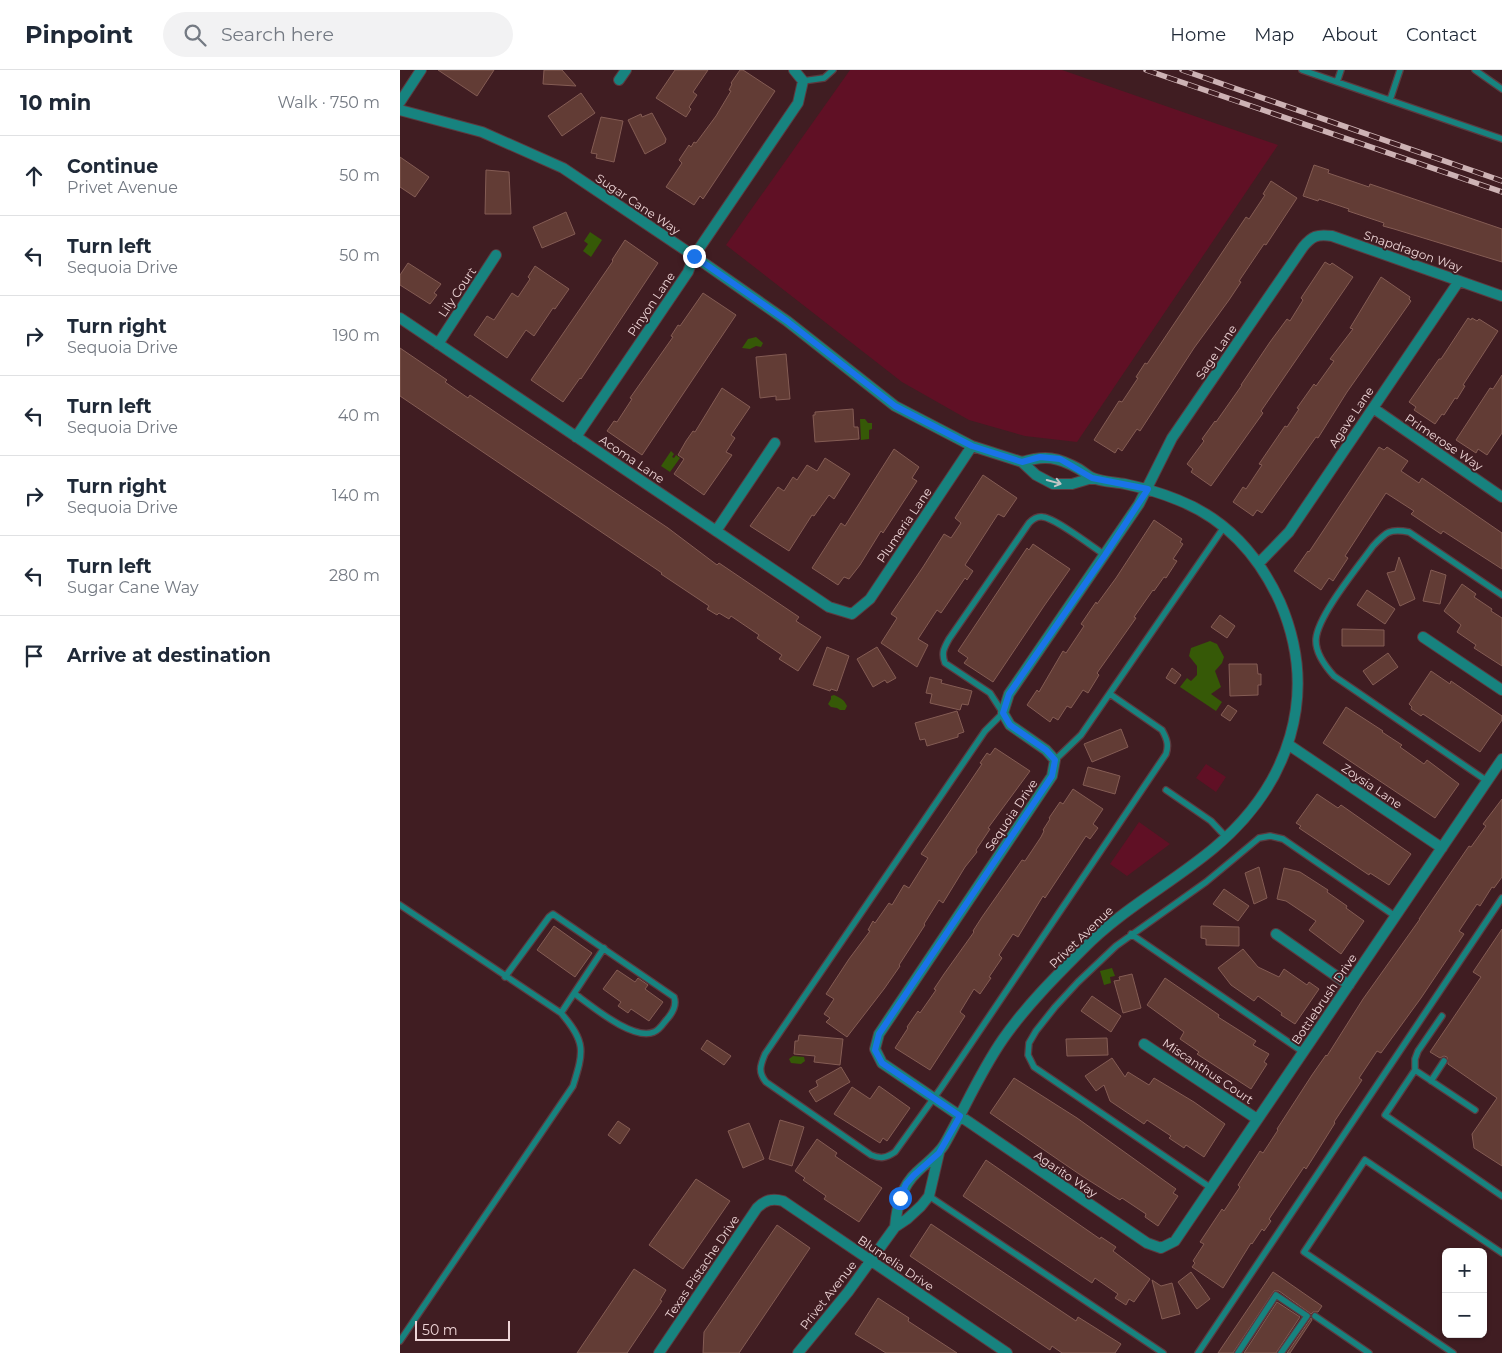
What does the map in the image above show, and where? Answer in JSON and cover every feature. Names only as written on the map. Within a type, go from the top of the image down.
[{"type":"street","points":[[400,102],[421,70]]},
{"type":"street","points":[[619,80],[626,70]]},
{"type":"street","points":[[794,70],[803,81]]},
{"type":"street","name":"Pinyon Lane","points":[[576,437],[688,272],[694,256],[798,102],[803,81]]},
{"type":"street","name":"Sugar Cane Way","points":[[400,110],[482,132],[563,168],[787,321],[895,406],[972,446],[1022,462],[1036,475],[1053,484],[1072,484],[1092,478]]},
{"type":"street","name":"Snapdragon Way","points":[[1314,235],[1332,236],[1502,296]]},
{"type":"street","name":"Sage Lane","points":[[1148,489],[1172,438],[1303,247],[1314,235]]},
{"type":"street","name":"Lily Court","points":[[438,344],[496,255]]},
{"type":"street","name":"Agave Lane","points":[[1259,563],[1289,532],[1459,281]]},
{"type":"street","name":"Acoma Lane","points":[[400,318],[829,607],[852,614]]},
{"type":"street","name":"Primerose Way","points":[[1373,408],[1499,494]]},
{"type":"street","points":[[716,531],[774,443]]},
{"type":"street","name":"Plumeria Lane","points":[[852,614],[870,599],[972,446]]},
{"type":"street","name":"Sugar Cane Way","points":[[1022,462],[1040,457],[1060,459],[1092,478],[1148,489],[1198,509],[1224,527],[1259,563],[1284,611],[1295,648],[1298,668],[1296,714],[1289,745]]},
{"type":"street","points":[[1499,494],[1502,482]]},
{"type":"street","points":[[1055,760],[1046,750],[1010,725],[1003,713],[1009,694],[1148,489]]},
{"type":"street","points":[[1424,637],[1502,690]]},
{"type":"street","name":"Privet Avenue","points":[[798,1353],[848,1292],[895,1227],[921,1206],[929,1196],[939,1153],[981,1074],[1003,1039],[1030,1006],[1106,927],[1226,838],[1261,798],[1289,745]]},
{"type":"street","name":"Zoysia Lane","points":[[1289,745],[1442,848]]},
{"type":"street","name":"Bottlebrush Drive","points":[[1161,1248],[1175,1241],[1502,759]]},
{"type":"street","name":"Sequoia Drive","points":[[960,1116],[882,1063],[875,1050],[879,1034],[1052,776],[1055,760]]},
{"type":"street","points":[[1276,934],[1350,984]]},
{"type":"street","name":"Miscanthus Court","points":[[1144,1044],[1257,1119]]},
{"type":"street","name":"Agarito Way","points":[[960,1116],[1147,1244],[1161,1248]]},
{"type":"street","name":"Privet Avenue","points":[[895,1227],[900,1198],[906,1184],[939,1153]]},
{"type":"street","name":"Blumelia Drive","points":[[769,1200],[782,1201],[1007,1353]]},
{"type":"street","name":"Texas Pistache Drive","points":[[659,1353],[757,1208],[769,1200]]},
{"type":"lane","points":[[803,81],[824,78],[833,70]]},
{"type":"lane","points":[[1302,70],[1502,139]]},
{"type":"lane","points":[[1337,82],[1341,70]]},
{"type":"lane","points":[[1390,100],[1400,70]]},
{"type":"lane","points":[[1475,70],[1502,89]]},
{"type":"lane","points":[[1105,555],[1054,521],[1044,517],[1036,517],[1029,523],[949,639],[942,656],[945,663],[990,693],[1003,713],[985,731],[765,1054],[760,1067],[761,1076],[766,1082],[871,1155],[881,1158],[896,1152],[1166,754],[1168,746],[1162,730],[1110,694]]},
{"type":"lane","points":[[1055,760],[1081,735],[1224,527]]},
{"type":"lane","points":[[1487,781],[1334,676],[1321,660],[1316,640],[1320,621],[1373,546],[1383,535],[1395,529],[1409,532],[1502,595]]},
{"type":"lane","points":[[1166,790],[1211,821],[1226,838]]},
{"type":"lane","points":[[1211,1188],[1034,1067],[1028,1055],[1029,1043],[1036,1031],[1078,982],[1116,946],[1206,882],[1259,838],[1270,836],[1283,839],[1395,916]]},
{"type":"lane","points":[[1198,1353],[1502,898]]},
{"type":"lane","points":[[400,905],[561,1014],[576,1032],[582,1050],[581,1061],[573,1086],[400,1341]]},
{"type":"lane","points":[[505,977],[551,915],[557,915],[674,997],[675,1006],[671,1014],[654,1032],[634,1031],[621,1027],[576,994]]},
{"type":"lane","points":[[1131,934],[1303,1052]]},
{"type":"lane","points":[[561,1014],[576,994],[604,948]]},
{"type":"lane","points":[[1442,1016],[1418,1052],[1414,1060],[1415,1070],[1385,1115],[1502,1196]]},
{"type":"lane","points":[[1431,1081],[1444,1061]]},
{"type":"lane","points":[[1415,1070],[1475,1110]]},
{"type":"lane","points":[[1453,1353],[1304,1252],[1365,1160],[1502,1253]]},
{"type":"lane","points":[[929,1196],[1163,1353]]},
{"type":"lane","points":[[1238,1353],[1276,1295],[1307,1316],[1281,1353]]},
{"type":"lane","points":[[1315,1316],[1369,1353]]},
{"type":"shaded area","points":[[850,70],[1062,70],[1278,145],[1077,442],[1025,436],[969,420],[902,382],[726,245]]},
{"type":"shaded area","points":[[590,232],[602,240],[591,257],[583,251],[588,244],[584,241]]},
{"type":"shaded area","points":[[756,337],[763,343],[761,347],[742,348],[748,339]]},
{"type":"shaded area","points":[[860,419],[865,419],[868,423],[872,423],[872,429],[869,430],[869,439],[861,440]]},
{"type":"shaded area","points":[[671,451],[674,454],[672,457],[674,458],[676,455],[680,458],[670,472],[661,466]]},
{"type":"shaded area","points":[[1210,641],[1217,644],[1224,657],[1222,663],[1215,671],[1221,687],[1211,694],[1222,702],[1216,711],[1180,687],[1187,678],[1191,681],[1197,675],[1197,666],[1189,656],[1191,648]]},
{"type":"shaded area","points":[[834,695],[845,702],[847,706],[845,710],[831,707],[828,704],[831,696]]},
{"type":"shaded area","points":[[1206,764],[1226,777],[1216,792],[1196,778]]},
{"type":"shaded area","points":[[1139,822],[1170,844],[1127,876],[1110,864]]},
{"type":"shaded area","points":[[1112,968],[1115,976],[1110,977],[1111,983],[1104,985],[1100,971]]},
{"type":"shaded area","points":[[793,1056],[804,1057],[805,1061],[801,1064],[791,1063],[789,1059]]},
{"type":"building","points":[[438,70],[494,70],[477,96]]},
{"type":"building","points":[[544,70],[562,70],[576,86],[543,84]]},
{"type":"building","points":[[675,70],[708,70],[693,92],[697,95],[689,107],[691,109],[686,117],[656,98]]},
{"type":"building","points":[[740,70],[743,70],[775,91],[703,199],[700,196],[694,205],[666,187],[682,163],[679,160],[689,145],[691,147],[694,142],[696,143],[716,116],[731,91],[729,90],[731,83]]},
{"type":"building","points":[[581,93],[595,113],[562,136],[548,116]]},
{"type":"building","points":[[652,113],[666,139],[665,143],[645,154],[628,120],[641,114],[642,117]]},
{"type":"building","points":[[601,117],[623,121],[614,162],[596,158],[597,154],[591,153]]},
{"type":"building","points":[[400,157],[429,177],[415,197],[400,187]]},
{"type":"building","points":[[1314,165],[1329,170],[1328,173],[1369,187],[1370,184],[1502,229],[1502,262],[1383,226],[1384,223],[1348,211],[1349,209],[1303,196]]},
{"type":"building","points":[[486,170],[509,172],[511,214],[485,214]]},
{"type":"building","points":[[1271,181],[1297,198],[1266,245],[1264,244],[1239,281],[1241,282],[1194,348],[1140,431],[1137,429],[1122,451],[1118,448],[1115,453],[1094,440],[1119,401],[1122,402],[1138,378],[1136,377],[1145,363],[1147,364],[1246,217],[1249,219],[1265,195],[1263,194]]},
{"type":"building","points":[[566,212],[575,234],[542,248],[533,227]]},
{"type":"building","points":[[625,240],[658,263],[581,379],[563,402],[531,380],[613,261]]},
{"type":"building","points":[[1325,262],[1330,265],[1332,263],[1353,277],[1261,411],[1263,413],[1211,486],[1191,472],[1193,469],[1187,464],[1204,441],[1202,439],[1242,385],[1270,342],[1287,319],[1290,321],[1303,300],[1301,298]]},
{"type":"building","points":[[408,263],[441,284],[434,293],[437,295],[430,304],[400,285],[400,275]]},
{"type":"building","points":[[535,266],[569,289],[534,336],[526,330],[507,358],[474,335],[487,316],[494,320],[512,293],[518,297],[530,279],[528,277]]},
{"type":"building","points":[[1381,277],[1410,297],[1411,301],[1347,392],[1318,438],[1316,437],[1262,513],[1257,510],[1253,516],[1233,502],[1243,487],[1246,489],[1262,465],[1259,464],[1285,426],[1287,427],[1299,409],[1297,408],[1334,361],[1330,359],[1353,329],[1350,328]]},
{"type":"building","points":[[703,293],[736,315],[642,455],[607,431],[614,421],[617,422],[632,399],[630,398],[673,337],[671,336],[678,325],[680,326]]},
{"type":"building","points":[[1468,318],[1477,321],[1479,319],[1498,331],[1463,385],[1465,386],[1457,399],[1455,398],[1444,415],[1442,414],[1435,424],[1414,410],[1416,407],[1409,402]]},
{"type":"building","points":[[400,348],[447,380],[445,382],[468,398],[470,395],[668,528],[717,565],[719,563],[799,617],[796,621],[821,637],[798,671],[779,659],[782,655],[757,638],[759,635],[731,616],[729,619],[707,609],[709,606],[662,573],[400,396]]},
{"type":"building","points":[[786,354],[790,399],[776,400],[776,396],[760,398],[756,357]]},
{"type":"building","points":[[1502,375],[1502,433],[1487,455],[1478,449],[1476,453],[1456,440],[1490,388],[1493,389]]},
{"type":"building","points":[[722,388],[750,407],[731,435],[735,438],[726,452],[732,455],[704,495],[674,474],[684,459],[678,455],[693,431],[695,432]]},
{"type":"building","points":[[853,409],[854,427],[858,427],[859,439],[815,442],[813,415],[815,415],[815,412]]},
{"type":"building","points":[[1379,447],[1384,450],[1387,447],[1408,461],[1401,471],[1419,483],[1422,478],[1502,533],[1502,569],[1443,531],[1441,534],[1411,514],[1414,511],[1386,493],[1345,556],[1348,558],[1333,581],[1329,578],[1321,590],[1294,571],[1309,552]]},
{"type":"building","points":[[894,449],[919,467],[912,478],[917,481],[883,533],[881,531],[860,565],[849,579],[844,577],[838,585],[812,568],[841,523],[845,526]]},
{"type":"building","points":[[825,458],[850,474],[834,499],[829,495],[814,516],[812,515],[789,551],[750,526],[778,487],[784,491],[793,477],[797,480],[807,465],[817,471]]},
{"type":"building","points":[[983,475],[1017,498],[1004,517],[998,514],[965,565],[973,571],[967,580],[965,578],[941,613],[937,610],[918,639],[928,645],[917,667],[881,643],[897,618],[891,614],[944,534],[951,538],[961,523],[955,518]]},
{"type":"building","points":[[1154,520],[1182,539],[1180,542],[1183,544],[1173,559],[1177,561],[1166,578],[1164,577],[1153,590],[1134,617],[1136,618],[1097,673],[1099,675],[1088,693],[1083,690],[1071,708],[1067,706],[1058,720],[1053,717],[1050,722],[1027,705],[1037,690],[1039,692],[1063,651],[1066,653],[1084,626],[1081,624],[1116,578]]},
{"type":"building","points":[[1033,544],[1070,569],[993,682],[964,663],[968,658],[958,651],[1027,548],[1029,550]]},
{"type":"building","points":[[1399,557],[1415,599],[1400,606],[1387,573],[1395,571]]},
{"type":"building","points":[[1431,570],[1446,575],[1440,604],[1423,601]]},
{"type":"building","points":[[1462,584],[1476,594],[1474,597],[1502,618],[1502,666],[1474,648],[1476,645],[1457,632],[1461,625],[1444,611]]},
{"type":"building","points":[[1367,590],[1395,609],[1385,624],[1357,605]]},
{"type":"building","points":[[1220,615],[1235,626],[1227,638],[1211,627]]},
{"type":"building","points":[[1342,629],[1384,630],[1384,646],[1342,646]]},
{"type":"building","points":[[827,647],[849,656],[837,691],[831,689],[830,691],[813,685]]},
{"type":"building","points":[[877,647],[896,678],[887,683],[885,680],[873,687],[857,659]]},
{"type":"building","points":[[1388,653],[1398,667],[1373,685],[1363,671]]},
{"type":"building","points":[[1229,664],[1257,664],[1258,674],[1261,674],[1261,685],[1258,685],[1258,695],[1230,696]]},
{"type":"building","points":[[1172,668],[1181,675],[1175,684],[1166,678]]},
{"type":"building","points":[[1431,671],[1450,684],[1451,681],[1502,716],[1502,720],[1480,752],[1423,714],[1421,716],[1411,709],[1412,707],[1409,704]]},
{"type":"building","points":[[930,677],[942,680],[941,683],[972,691],[968,705],[962,704],[960,710],[930,703],[932,694],[926,693]]},
{"type":"building","points":[[1228,705],[1237,711],[1230,721],[1221,715]]},
{"type":"building","points":[[1346,707],[1383,731],[1402,745],[1400,747],[1424,764],[1427,760],[1459,784],[1435,818],[1323,743]]},
{"type":"building","points":[[957,711],[964,732],[958,734],[958,737],[927,746],[925,739],[920,740],[915,723]]},
{"type":"building","points":[[1121,729],[1128,747],[1092,762],[1084,744]]},
{"type":"building","points":[[995,748],[1030,771],[988,828],[990,829],[976,850],[977,852],[965,867],[943,903],[939,900],[900,966],[847,1037],[826,1022],[830,1018],[824,1014],[834,999],[826,994],[870,931],[868,930],[873,921],[875,923],[889,903],[892,905],[904,885],[909,888],[928,858],[921,854],[982,764],[980,763],[987,753],[990,755]]},
{"type":"building","points":[[1088,767],[1120,776],[1115,794],[1083,785]]},
{"type":"building","points":[[1073,789],[1103,809],[1093,824],[1098,828],[1090,839],[1086,836],[1045,898],[1043,896],[1018,937],[1013,934],[999,955],[1002,958],[980,994],[974,989],[960,1012],[965,1016],[930,1070],[895,1048],[918,1011],[920,1013],[936,990],[934,989],[974,932],[982,917],[1022,860],[1025,861],[1041,837],[1049,818],[1060,802],[1063,804]]},
{"type":"building","points":[[1317,794],[1338,808],[1341,805],[1411,854],[1389,885],[1370,873],[1369,875],[1299,828],[1301,826],[1296,823]]},
{"type":"building","points":[[1502,799],[1502,877],[1494,888],[1492,887],[1480,906],[1477,904],[1459,931],[1464,934],[1421,998],[1381,1053],[1377,1051],[1359,1078],[1362,1080],[1306,1169],[1304,1167],[1269,1219],[1271,1221],[1264,1231],[1262,1229],[1251,1243],[1223,1288],[1192,1267],[1195,1263],[1193,1261],[1204,1244],[1200,1242],[1222,1209],[1224,1211],[1260,1151],[1263,1153],[1363,999],[1469,846],[1471,847],[1486,826],[1483,824]]},
{"type":"building","points":[[1259,867],[1267,898],[1254,904],[1245,873]]},
{"type":"building","points":[[1284,868],[1300,872],[1328,890],[1327,892],[1364,921],[1341,954],[1309,930],[1316,921],[1286,901],[1277,899]]},
{"type":"building","points":[[1224,889],[1249,906],[1238,921],[1213,904]]},
{"type":"building","points":[[554,926],[592,953],[575,977],[537,950]]},
{"type":"building","points":[[1201,926],[1239,927],[1239,946],[1206,945],[1206,939],[1201,938]]},
{"type":"building","points":[[1502,929],[1502,1166],[1474,1148],[1472,1134],[1497,1098],[1448,1064],[1447,1057],[1440,1058],[1430,1052],[1481,977],[1473,972]]},
{"type":"building","points":[[1243,949],[1258,967],[1279,977],[1284,969],[1307,985],[1309,982],[1319,989],[1295,1024],[1258,996],[1254,1001],[1231,985],[1218,968]]},
{"type":"building","points":[[617,970],[635,982],[638,978],[648,985],[645,989],[663,1002],[649,1021],[631,1009],[628,1013],[618,1006],[621,1002],[603,989]]},
{"type":"building","points":[[1132,974],[1141,1008],[1123,1013],[1114,981],[1120,980],[1119,977]]},
{"type":"building","points":[[1165,978],[1219,1015],[1218,1017],[1256,1041],[1253,1045],[1269,1054],[1264,1062],[1267,1064],[1251,1089],[1197,1054],[1199,1052],[1180,1039],[1184,1032],[1147,1005]]},
{"type":"building","points":[[1092,996],[1121,1016],[1111,1032],[1081,1011]]},
{"type":"building","points":[[799,1035],[843,1039],[840,1065],[814,1062],[815,1056],[794,1054],[795,1041],[798,1041]]},
{"type":"building","points":[[1107,1038],[1108,1055],[1067,1056],[1066,1039]]},
{"type":"building","points":[[707,1040],[731,1056],[724,1065],[701,1049]]},
{"type":"building","points":[[1112,1058],[1125,1077],[1128,1072],[1149,1085],[1154,1078],[1194,1102],[1225,1124],[1204,1157],[1186,1145],[1184,1148],[1169,1138],[1171,1136],[1147,1120],[1144,1124],[1110,1101],[1104,1085],[1096,1091],[1085,1076]]},
{"type":"building","points":[[841,1067],[850,1082],[816,1102],[809,1091],[818,1086],[816,1081]]},
{"type":"building","points":[[1014,1078],[1077,1118],[1176,1189],[1173,1193],[1178,1196],[1158,1226],[1145,1217],[1146,1214],[1122,1198],[1120,1200],[1082,1176],[990,1113]]},
{"type":"building","points":[[879,1086],[910,1108],[887,1141],[883,1138],[880,1143],[834,1114],[852,1087],[870,1099]]},
{"type":"building","points":[[780,1120],[804,1127],[792,1166],[769,1159]]},
{"type":"building","points":[[618,1121],[630,1129],[620,1144],[608,1135]]},
{"type":"building","points":[[749,1123],[764,1159],[743,1168],[728,1131]]},
{"type":"building","points":[[817,1139],[837,1153],[835,1156],[882,1188],[859,1222],[824,1199],[826,1196],[803,1180],[805,1178],[795,1171]]},
{"type":"building","points":[[986,1160],[1100,1239],[1101,1237],[1116,1247],[1113,1251],[1150,1279],[1134,1302],[1129,1299],[1126,1305],[1115,1298],[1118,1294],[1095,1278],[1092,1283],[963,1196]]},
{"type":"building","points":[[696,1179],[730,1201],[683,1269],[649,1245]]},
{"type":"building","points":[[931,1224],[1076,1321],[1078,1317],[1121,1344],[1115,1353],[1062,1353],[1052,1346],[1050,1350],[910,1256]]},
{"type":"building","points":[[777,1225],[810,1248],[739,1353],[703,1353],[704,1332]]},
{"type":"building","points":[[634,1269],[666,1290],[660,1300],[662,1301],[627,1353],[577,1353]]},
{"type":"building","points":[[1191,1272],[1210,1299],[1197,1309],[1178,1282]]},
{"type":"building","points":[[1273,1272],[1322,1306],[1318,1312],[1311,1314],[1279,1291],[1274,1291],[1233,1353],[1218,1353]]},
{"type":"building","points":[[1152,1280],[1161,1286],[1172,1283],[1180,1314],[1162,1319]]},
{"type":"building","points":[[878,1298],[909,1318],[908,1321],[957,1353],[886,1353],[855,1334]]},
{"type":"building","points":[[1277,1302],[1300,1317],[1276,1353],[1244,1353]]},
{"type":"building","points":[[1311,1318],[1312,1320],[1290,1353],[1287,1353]]},
{"type":"railway","points":[[1146,70],[1502,192]]},
{"type":"railway","points":[[1182,70],[1502,181]]},
{"type":"route","points":[[694,256],[787,321],[895,406],[972,446],[1022,462],[1040,457],[1060,459],[1092,478],[1148,489],[1009,694],[1003,713],[1010,725],[1046,750],[1055,760],[1052,776],[879,1034],[875,1050],[882,1063],[960,1116],[939,1153],[906,1184],[900,1198]]}]
